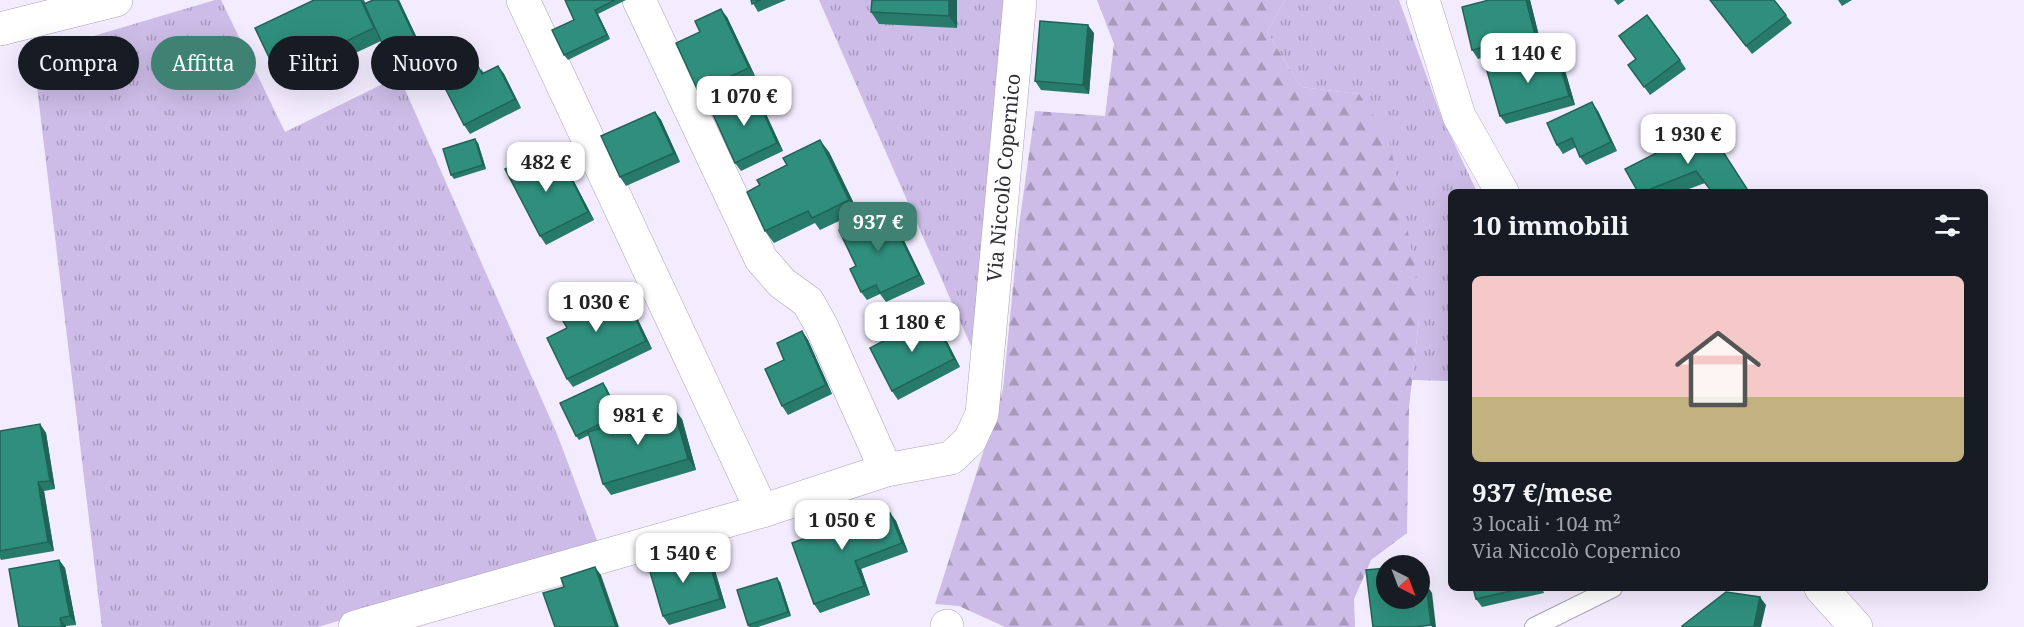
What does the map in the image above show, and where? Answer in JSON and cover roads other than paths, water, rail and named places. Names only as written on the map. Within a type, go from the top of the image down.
[{"type":"street","points":[[7,18],[77,11],[116,0]]},
{"type":"street","points":[[523,0],[762,510]]},
{"type":"street","points":[[639,0],[761,258],[782,283],[808,302],[822,327],[886,470]]},
{"type":"street","name":"Via Niccolò Copernico","points":[[355,627],[762,510],[886,470],[951,458],[970,440],[982,414],[1020,0]]},
{"type":"street","points":[[1423,0],[1459,116],[1500,189]]},
{"type":"street","points":[[1824,591],[1856,627]]},
{"type":"lane","points":[[1534,627],[1607,591]]}]
